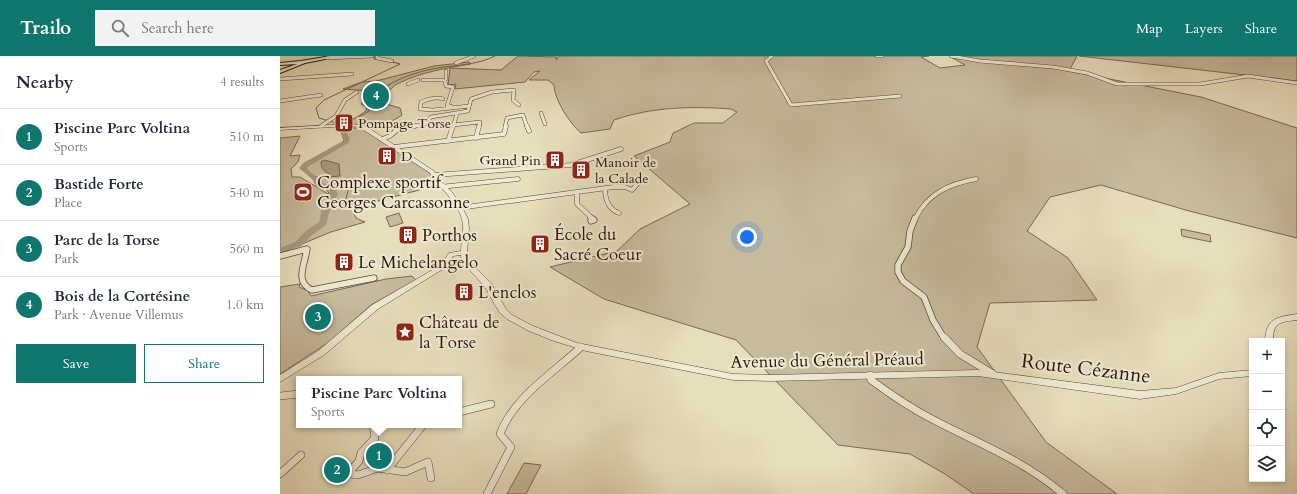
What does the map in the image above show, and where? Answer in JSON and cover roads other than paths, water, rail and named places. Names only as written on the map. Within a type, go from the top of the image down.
[{"type":"main road","points":[[280,72],[312,60],[338,56]]},
{"type":"main road","points":[[280,64],[294,62],[302,63]]},
{"type":"street","points":[[320,58],[372,56]]},
{"type":"street","points":[[377,56],[377,58],[392,61]]},
{"type":"street","points":[[456,63],[474,56]]},
{"type":"street","points":[[772,56],[766,61],[791,105],[900,96]]},
{"type":"street","points":[[877,56],[882,56]]},
{"type":"street","points":[[951,56],[980,61],[1019,63],[1053,67],[1087,73],[1117,84],[1200,84],[1248,76],[1297,83]]},
{"type":"street","points":[[446,72],[446,86],[453,87],[447,107],[469,105]]},
{"type":"street","points":[[280,79],[352,74]]},
{"type":"street","points":[[408,84],[418,80],[445,80]]},
{"type":"street","points":[[382,139],[390,136],[398,129],[425,124],[431,117],[468,111],[471,99],[482,95],[514,90],[513,100],[519,105]]},
{"type":"street","points":[[324,124],[339,114],[345,100],[357,92]]},
{"type":"street","points":[[280,101],[320,95]]},
{"type":"street","points":[[443,99],[439,97],[421,102],[420,108],[433,110],[469,105]]},
{"type":"street","points":[[448,141],[458,113]]},
{"type":"street","points":[[541,113],[545,124]]},
{"type":"street","points":[[394,147],[504,134],[507,118],[520,115],[523,115],[529,131]]},
{"type":"street","points":[[453,125],[480,122],[476,138]]},
{"type":"street","points":[[280,129],[324,124],[334,126],[354,125],[365,128],[436,177],[459,208],[466,221],[465,243],[459,258],[375,307],[321,353],[280,379]]},
{"type":"street","points":[[436,177],[571,164],[621,149]]},
{"type":"street","points":[[442,186],[518,179]]},
{"type":"street","points":[[976,179],[949,185],[930,197],[921,206],[910,232],[908,248],[899,262],[898,272],[906,286],[924,297],[935,323],[953,349],[968,360],[993,374]]},
{"type":"street","points":[[459,208],[621,186],[632,190],[640,180]]},
{"type":"street","points":[[605,188],[610,208],[619,214]]},
{"type":"street","points":[[577,192],[577,204],[594,220],[591,221]]},
{"type":"street","points":[[459,258],[449,255],[456,252],[465,243]]},
{"type":"street","points":[[280,256],[307,249],[307,255],[300,276],[302,285],[305,288],[312,290],[374,278]]},
{"type":"street","points":[[456,252],[459,258]]},
{"type":"street","name":"Avenue du Général Préaud","points":[[459,258],[487,284],[499,306],[508,316],[537,330],[581,347],[733,377],[770,378],[937,374]]},
{"type":"street","points":[[1269,338],[1268,331],[1271,326],[1281,320],[1297,317]]},
{"type":"street","points":[[487,494],[511,447],[500,434],[501,426],[532,389],[581,347]]},
{"type":"street","name":"Route Cézanne","points":[[937,374],[993,374],[1059,385],[1140,395],[1176,391],[1219,376],[1249,373]]},
{"type":"street","points":[[870,375],[871,380],[913,408],[1028,466],[1044,477],[1063,494]]},
{"type":"street","points":[[280,396],[296,394]]},
{"type":"street","points":[[462,411],[491,404]]},
{"type":"street","points":[[373,428],[375,438],[361,453],[359,461],[352,470],[351,474],[358,475],[374,469],[405,472],[428,462],[432,478]]},
{"type":"street","points":[[387,470],[422,428]]},
{"type":"street","points":[[280,474],[301,455]]},
{"type":"waterway","points":[[375,56],[374,59],[377,59]]},
{"type":"waterway","points":[[393,62],[400,64],[324,100],[316,108],[319,118],[339,124],[361,116],[369,111],[366,102],[374,95],[402,78],[422,71],[463,65],[489,59],[495,56]]},
{"type":"waterway","points":[[280,251],[298,244],[309,233],[323,223],[326,209],[334,194],[332,190],[319,185],[314,178],[302,168],[305,164],[346,142],[347,139],[339,124]]},
{"type":"waterway","points":[[341,178],[346,181],[348,191],[346,199]]},
{"type":"waterway","points":[[337,179],[336,182],[339,187]]},
{"type":"place","name":"Bois de la Cortésine","points":[[376,96]]},
{"type":"place","name":"Pompage Torse","points":[[344,123]]},
{"type":"place","name":"D","points":[[387,156]]},
{"type":"place","name":"Grand Pin","points":[[555,160]]},
{"type":"place","name":"Manoir de la Calade","points":[[581,170]]},
{"type":"place","name":"Complexe sportif Georges Carcassonne","points":[[303,192]]},
{"type":"place","name":"Porthos","points":[[408,235]]},
{"type":"place","name":"École du Sacré Coeur","points":[[540,244]]},
{"type":"place","name":"Le Michelangelo","points":[[344,262]]},
{"type":"place","name":"L'enclos","points":[[464,292]]},
{"type":"place","name":"Parc de la Torse","points":[[318,317]]},
{"type":"place","name":"Château de la Torse","points":[[405,332]]},
{"type":"place","name":"Piscine Parc Voltina","points":[[379,456]]},
{"type":"place","name":"Bastide Forte","points":[[337,470]]}]
